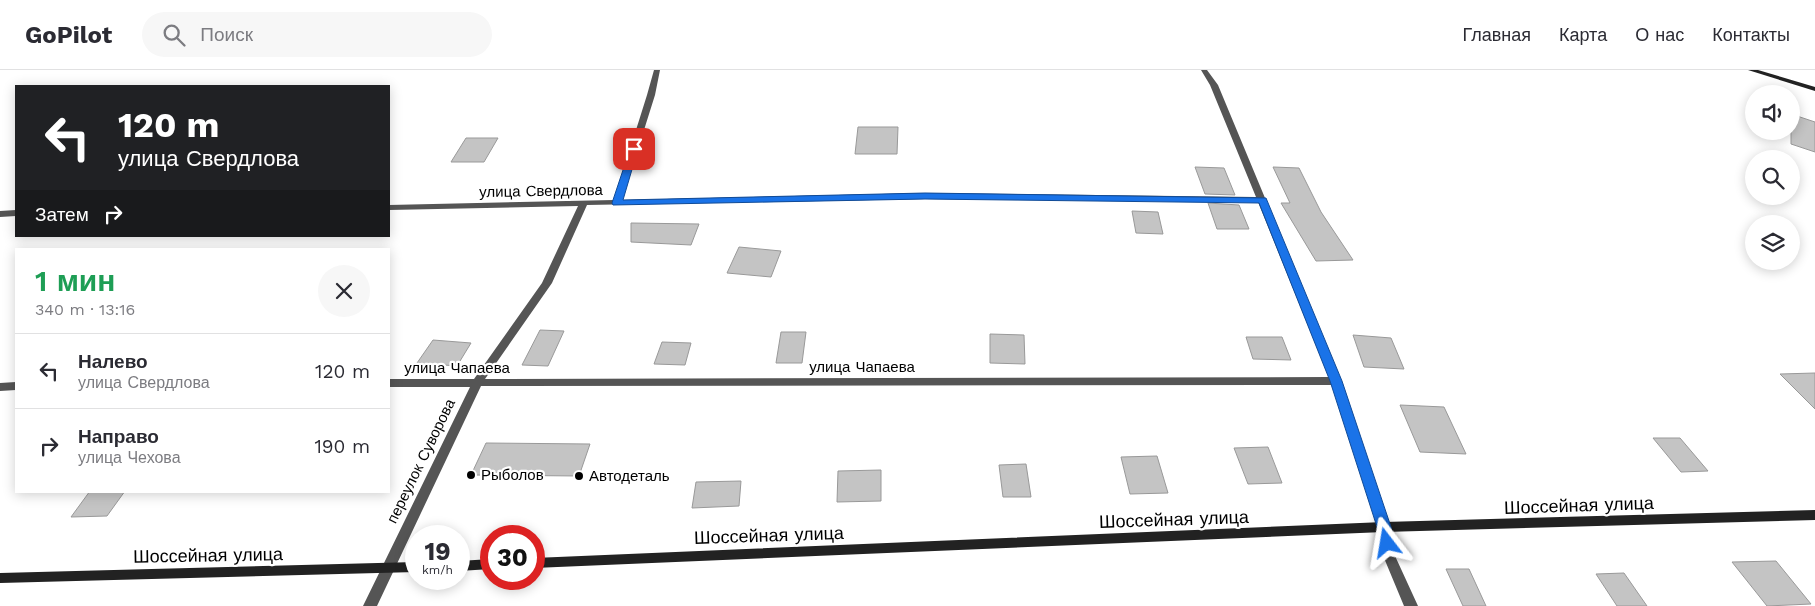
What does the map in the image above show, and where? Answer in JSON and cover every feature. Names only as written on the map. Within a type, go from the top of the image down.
[{"type":"main road","points":[[1751,70],[1815,89]]},
{"type":"main road","name":"Шоссейная улица","points":[[545,563],[1384,527],[1815,516]]},
{"type":"main road","name":"Шоссейная улица","points":[[0,578],[405,568]]},
{"type":"street","points":[[617,203],[657,70]]},
{"type":"street","points":[[1204,70],[1214,85],[1263,200],[1336,381],[1384,527],[1390,558],[1411,606]]},
{"type":"street","name":"улица Свердлова","points":[[390,207],[925,196],[1263,200]]},
{"type":"street","name":"переулок Суворова","points":[[370,606],[477,383],[547,283],[583,204]]},
{"type":"street","points":[[0,214],[15,213]]},
{"type":"street","name":"улица Чапаева","points":[[390,383],[1336,381]]},
{"type":"street","points":[[0,387],[15,386]]},
{"type":"building","points":[[1800,117],[1815,122],[1815,152],[1791,144],[1791,140],[1800,140]]},
{"type":"building","points":[[858,127],[898,127],[897,154],[855,154]]},
{"type":"building","points":[[466,138],[498,138],[484,162],[451,162]]},
{"type":"building","points":[[1195,167],[1224,168],[1235,195],[1205,194]]},
{"type":"building","points":[[1273,167],[1299,168],[1321,212],[1353,260],[1316,261],[1281,203],[1290,203]]},
{"type":"building","points":[[1208,203],[1239,205],[1249,229],[1217,229]]},
{"type":"building","points":[[1132,211],[1158,212],[1163,234],[1136,233]]},
{"type":"building","points":[[631,223],[699,224],[691,245],[631,242]]},
{"type":"building","points":[[739,247],[781,251],[771,277],[727,273]]},
{"type":"building","points":[[540,330],[564,331],[548,366],[522,365]]},
{"type":"building","points":[[781,332],[806,332],[802,363],[776,363]]},
{"type":"building","points":[[990,334],[1024,335],[1025,364],[990,363]]},
{"type":"building","points":[[1353,335],[1391,338],[1404,369],[1364,367]]},
{"type":"building","points":[[1246,337],[1282,337],[1291,360],[1253,359]]},
{"type":"building","points":[[433,340],[471,343],[457,366],[417,363]]},
{"type":"building","points":[[662,342],[691,343],[685,365],[654,364]]},
{"type":"building","points":[[1815,373],[1815,409],[1780,374]]},
{"type":"building","points":[[1400,405],[1444,407],[1466,454],[1420,452]]},
{"type":"building","points":[[1653,438],[1680,438],[1708,471],[1681,472]]},
{"type":"building","points":[[486,443],[590,444],[579,476],[471,475]]},
{"type":"building","points":[[1268,447],[1282,483],[1248,484],[1234,448]]},
{"type":"building","points":[[1157,456],[1168,493],[1130,494],[1121,457]]},
{"type":"building","points":[[1026,464],[1031,497],[1003,497],[999,465]]},
{"type":"building","points":[[881,470],[881,501],[837,502],[838,471]]},
{"type":"building","points":[[741,481],[739,506],[692,508],[696,482]]},
{"type":"building","points":[[89,493],[124,493],[107,516],[71,517]]},
{"type":"building","points":[[1776,561],[1811,604],[1767,606],[1732,562]]},
{"type":"building","points":[[1446,569],[1469,569],[1486,606],[1463,606]]},
{"type":"building","points":[[1624,573],[1647,606],[1617,606],[1596,574]]},
{"type":"place","name":"Рыболов","points":[[471,475]]},
{"type":"place","name":"Автодеталь","points":[[579,476]]},
{"type":"route","points":[[634,149],[617,203],[925,196],[1263,200],[1336,381],[1384,527],[1387,543]]}]
